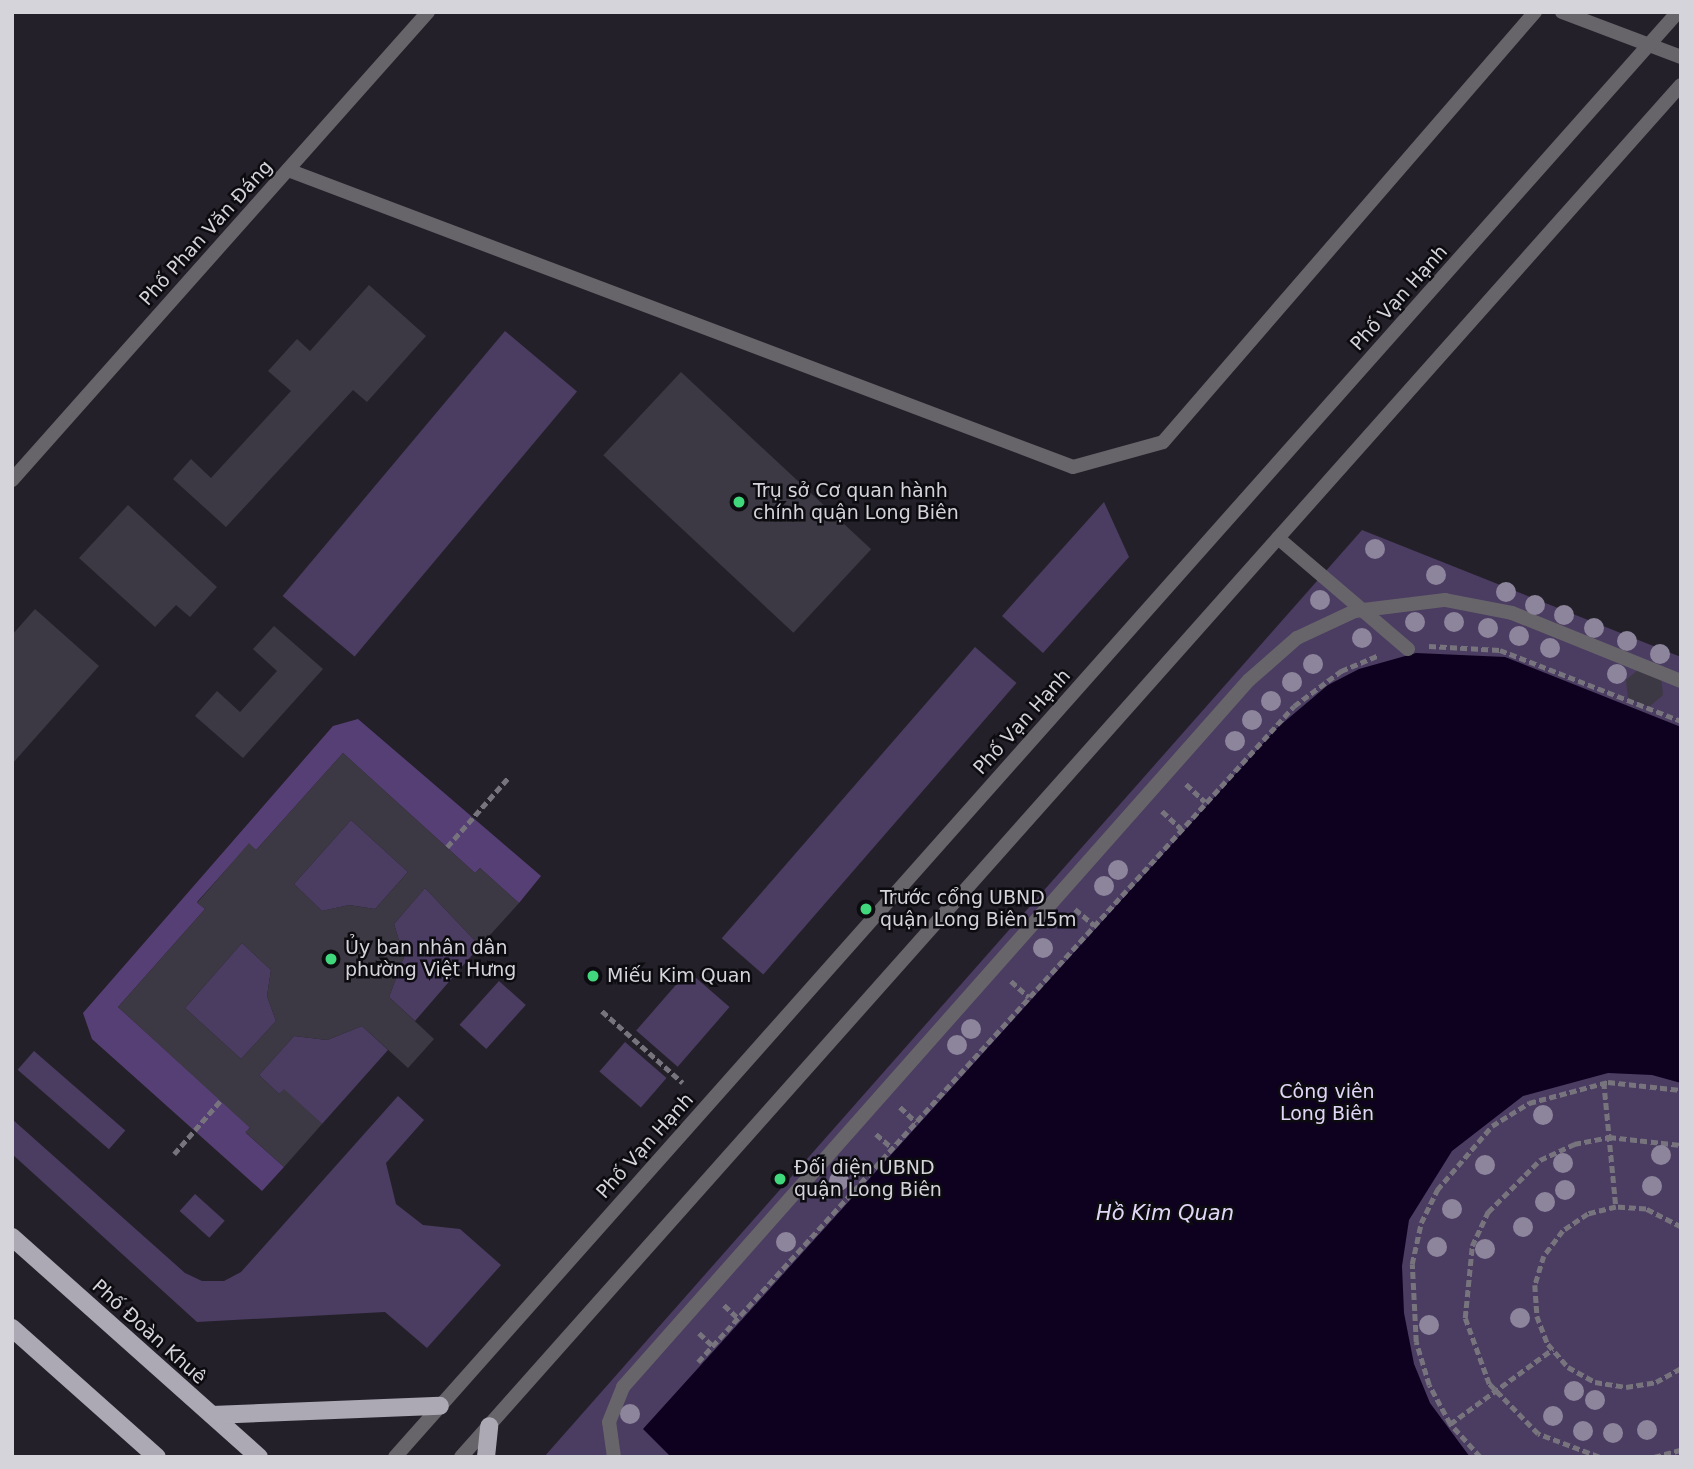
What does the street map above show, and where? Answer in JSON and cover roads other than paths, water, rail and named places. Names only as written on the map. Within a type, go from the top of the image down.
[{"type":"main road","name":"Phố Đoàn Khuê","points":[[12,1237],[259,1457]]},
{"type":"main road","points":[[12,1328],[157,1457]]},
{"type":"main road","points":[[212,1415],[440,1406]]},
{"type":"main road","points":[[486,1457],[489,1426]]},
{"type":"street","name":"Phố Phan Văn Đáng","points":[[12,480],[428,12]]},
{"type":"street","points":[[288,170],[1073,467],[1163,443],[1535,12]]},
{"type":"street","points":[[1562,12],[1681,57]]},
{"type":"street","name":"Phố Vạn Hạnh","points":[[395,1457],[1678,12]]},
{"type":"street","points":[[461,1457],[1681,85]]},
{"type":"street","points":[[1278,538],[1408,649]]},
{"type":"street","points":[[614,1457],[609,1422],[623,1387],[1249,680],[1297,638],[1361,609],[1409,600],[1477,604],[1681,681]]},
{"type":"water","name":"Hồ Kim Quan","points":[[1416,653],[1505,657],[1681,727],[1681,1083],[1652,1075],[1608,1073],[1523,1096],[1452,1151],[1409,1220],[1402,1266],[1404,1313],[1414,1364],[1430,1403],[1470,1457],[671,1457],[643,1429],[1277,728],[1328,685],[1359,669]]},
{"type":"place","name":"Trụ sở Cơ quan hành chính quận Long Biên","points":[[739,502]]},
{"type":"place","name":"Trước cổng UBND quận Long Biên 15m","points":[[866,909]]},
{"type":"place","name":"Ủy ban nhân dân phường Việt Hưng","points":[[331,959]]},
{"type":"place","name":"Miếu Kim Quan","points":[[593,976]]},
{"type":"place","name":"Đối diện UBND quận Long Biên","points":[[780,1179]]},
{"type":"park label","name":"Công viên Long Biên","points":[[1327,1103]]}]
